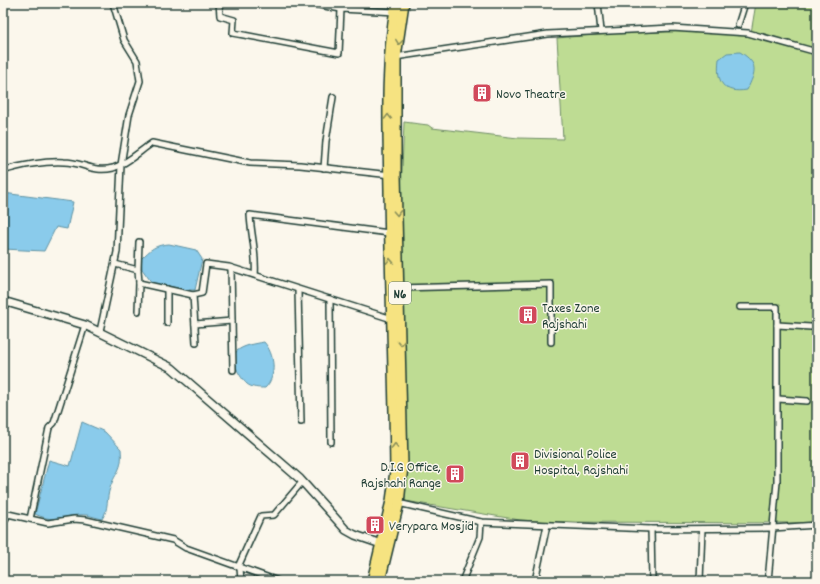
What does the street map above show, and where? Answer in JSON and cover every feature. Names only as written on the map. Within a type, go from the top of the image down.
[{"type":"highway","name":"N6","points":[[380,581],[385,546],[403,466],[395,289],[392,175],[393,57],[398,9],[404,3]]},
{"type":"highway","name":"N6","points":[[392,175],[389,233],[395,289],[392,319],[395,502]]},
{"type":"highway","name":"N6","points":[[372,581],[385,546]]},
{"type":"street","points":[[100,331],[117,252],[121,165],[129,115],[140,81],[137,61],[124,40],[113,3]]},
{"type":"street","points":[[219,3],[220,16],[234,20],[233,34],[339,53],[341,9]]},
{"type":"street","points":[[308,3],[341,9],[398,9]]},
{"type":"street","points":[[598,3],[602,30]]},
{"type":"street","points":[[738,25],[745,3]]},
{"type":"street","points":[[393,57],[531,36],[602,30],[672,28],[726,30],[748,33],[817,52]]},
{"type":"street","points":[[324,168],[326,141],[333,98]]},
{"type":"street","points":[[3,171],[64,162],[77,164],[93,170],[112,168],[121,165],[152,143],[250,163],[324,168],[392,175]]},
{"type":"street","points":[[254,276],[256,262],[251,233],[250,214],[389,233]]},
{"type":"street","points":[[138,311],[139,242]]},
{"type":"street","points":[[115,264],[138,270]]},
{"type":"street","points":[[139,284],[193,295],[202,293],[206,264],[231,268],[392,319]]},
{"type":"street","points":[[231,268],[233,370]]},
{"type":"street","points":[[395,289],[551,284],[551,342]]},
{"type":"street","points":[[167,290],[167,323]]},
{"type":"street","points":[[298,290],[301,422]]},
{"type":"street","points":[[193,295],[196,343]]},
{"type":"street","points":[[330,299],[331,442]]},
{"type":"street","points":[[3,301],[85,325],[100,331],[172,368],[302,482],[346,530],[355,535],[385,546]]},
{"type":"street","points":[[740,307],[777,307],[777,482],[768,581]]},
{"type":"street","points":[[195,324],[232,321]]},
{"type":"street","points":[[30,519],[49,428],[54,423],[85,325]]},
{"type":"street","points":[[777,325],[811,327]]},
{"type":"street","points":[[778,399],[806,401]]},
{"type":"street","points":[[241,581],[239,567],[261,516],[274,514],[302,482]]},
{"type":"street","points":[[395,502],[481,522],[651,529],[773,528],[817,525]]},
{"type":"street","points":[[3,524],[8,514],[48,523],[74,519],[86,520],[173,540],[186,548],[239,567],[263,579],[278,581]]},
{"type":"street","points":[[463,579],[480,538],[481,522]]},
{"type":"street","points":[[535,581],[548,525]]},
{"type":"street","points":[[651,529],[652,581]]},
{"type":"street","points":[[700,581],[702,529]]},
{"type":"green space","points":[[756,3],[817,3],[817,50],[751,33]]},
{"type":"green space","points":[[703,31],[734,33],[817,54],[817,523],[552,522],[520,520],[405,501],[400,218],[404,122],[428,125],[432,128],[518,138],[563,139],[557,38],[617,33]]},
{"type":"water","points":[[740,52],[753,64],[754,73],[747,90],[739,91],[732,90],[723,85],[720,80],[718,67],[719,59],[727,53]]},
{"type":"water","points":[[3,193],[73,202],[67,229],[56,227],[44,251],[3,249]]},
{"type":"water","points":[[169,244],[196,250],[202,259],[195,290],[152,283],[142,269],[141,259],[154,248]]},
{"type":"water","points":[[264,342],[268,347],[272,359],[273,372],[269,383],[265,388],[258,388],[247,384],[241,377],[236,368],[234,358],[237,351],[243,347]]},
{"type":"water","points":[[82,422],[105,432],[121,449],[120,466],[112,482],[108,496],[107,508],[102,519],[87,515],[80,515],[50,519],[35,514],[49,460],[70,466]]},
{"type":"place","name":"Novo Theatre","points":[[482,93]]},
{"type":"place","name":"Taxes Zone Rajshahi","points":[[528,315]]},
{"type":"place","name":"Divisional Police Hospital, Rajshahi","points":[[520,461]]},
{"type":"place","name":"D.I.G Office, Rajshahi Range","points":[[455,474]]},
{"type":"place","name":"Verypara Mosjid","points":[[375,525]]}]
